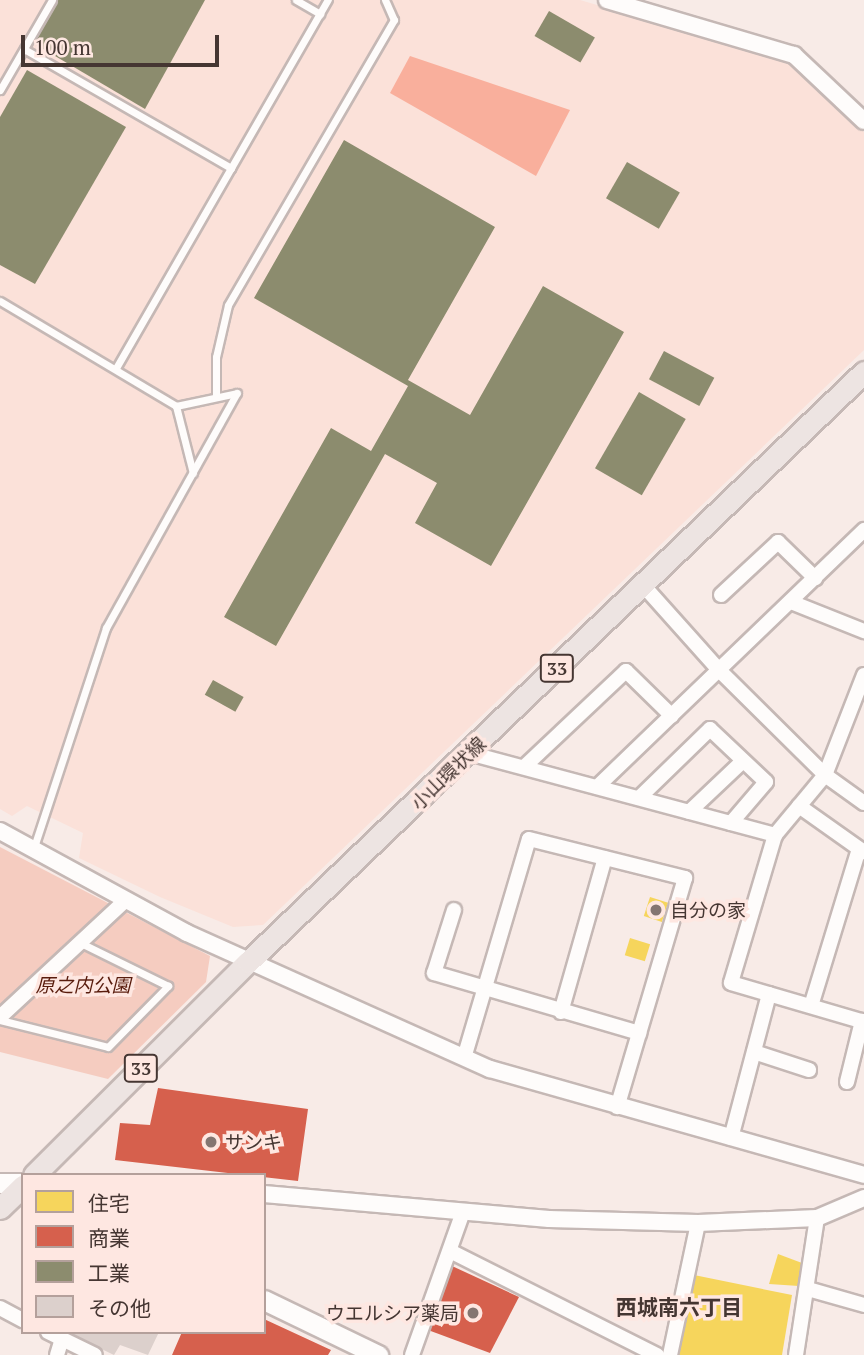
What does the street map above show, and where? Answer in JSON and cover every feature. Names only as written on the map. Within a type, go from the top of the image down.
[{"type":"main road","name":"小山環状線","points":[[36,1173],[248,962],[864,372]]},
{"type":"main road","points":[[0,1183],[21,1185]]},
{"type":"main road","points":[[0,1208],[21,1187]]},
{"type":"main road","points":[[266,1301],[378,1355]]},
{"type":"street","points":[[607,0],[794,55],[864,121]]},
{"type":"street","points":[[597,787],[864,530]]},
{"type":"street","points":[[721,595],[778,542],[815,578]]},
{"type":"street","points":[[643,585],[720,671],[825,775],[864,803]]},
{"type":"street","points":[[790,602],[864,631]]},
{"type":"street","points":[[524,768],[626,671],[672,716]]},
{"type":"street","points":[[847,1082],[863,1022],[731,983],[775,835],[825,775],[864,675]]},
{"type":"street","points":[[639,798],[710,729],[766,782],[732,823]]},
{"type":"street","points":[[469,753],[775,835]]},
{"type":"street","points":[[689,812],[743,761]]},
{"type":"street","points":[[799,806],[861,850],[811,1006]]},
{"type":"street","points":[[0,831],[126,900],[248,962],[464,1058],[617,1107],[864,1175]]},
{"type":"street","points":[[464,1058],[529,839],[685,878],[617,1107]]},
{"type":"street","points":[[561,1012],[605,858]]},
{"type":"street","points":[[0,1019],[126,900]]},
{"type":"street","points":[[454,910],[434,973],[485,987],[491,992],[639,1033]]},
{"type":"street","points":[[731,1138],[769,994]]},
{"type":"street","points":[[754,1052],[809,1070]]},
{"type":"street","points":[[266,1194],[463,1212],[698,1223],[817,1218],[864,1198]]},
{"type":"street","points":[[412,1355],[463,1212]]},
{"type":"street","points":[[796,1355],[817,1218]]},
{"type":"street","points":[[670,1355],[698,1223]]},
{"type":"street","points":[[450,1251],[657,1355]]},
{"type":"street","points":[[808,1289],[864,1305]]},
{"type":"street","points":[[0,1308],[21,1319]]},
{"type":"street","points":[[52,1334],[95,1355]]},
{"type":"street","points":[[57,1355],[62,1339]]},
{"type":"lane","points":[[0,90],[52,0]]},
{"type":"lane","points":[[296,0],[320,15]]},
{"type":"lane","points":[[116,368],[328,0]]},
{"type":"lane","points":[[216,395],[216,358],[229,305],[394,20],[385,0]]},
{"type":"lane","points":[[24,48],[231,168]]},
{"type":"lane","points":[[0,301],[176,406],[193,472]]},
{"type":"lane","points":[[33,850],[106,628],[237,393],[216,395],[176,406]]},
{"type":"lane","points":[[0,1019],[108,1047],[168,986],[80,943]]},
{"type":"shaded area","points":[[0,0],[580,0],[788,61],[864,132],[864,350],[263,925],[233,927],[160,897],[79,858],[83,833],[27,806],[12,816],[0,809]]},
{"type":"shaded area","points":[[410,56],[570,110],[536,176],[390,93]]},
{"type":"green space","name":"原之内公園","points":[[0,847],[210,956],[206,982],[108,1079],[0,1052]]},
{"type":"building: 住宅","name":"自分の家","points":[[650,897],[668,903],[662,922],[644,916]]},
{"type":"building: 住宅","points":[[630,938],[650,944],[645,961],[625,955]]},
{"type":"building: 住宅","points":[[778,1254],[802,1263],[799,1286],[769,1284]]},
{"type":"building: 住宅","points":[[694,1275],[792,1295],[782,1355],[678,1355]]},
{"type":"building: 商業","name":"サンキ","points":[[158,1088],[308,1109],[298,1181],[266,1177],[266,1173],[228,1173],[115,1160],[120,1123],[150,1125]]},
{"type":"building: 商業","name":"ウエルシア薬局","points":[[452,1266],[519,1297],[490,1353],[428,1330]]},
{"type":"building: 商業","points":[[266,1320],[331,1350],[328,1355],[172,1355],[181,1334],[266,1334]]},
{"type":"building: 工業","points":[[58,0],[205,0],[145,109],[33,43]]},
{"type":"building: 工業","points":[[549,11],[595,38],[580,63],[534,36]]},
{"type":"building: 工業","points":[[27,70],[126,127],[35,284],[0,265],[0,117]]},
{"type":"building: 工業","points":[[344,140],[495,227],[408,380],[470,415],[543,286],[624,332],[491,566],[415,523],[437,483],[385,454],[276,646],[224,617],[331,428],[371,451],[408,386],[254,298]]},
{"type":"building: 工業","points":[[627,162],[680,192],[659,229],[606,198]]},
{"type":"building: 工業","points":[[664,351],[714,378],[699,406],[649,379]]},
{"type":"building: 工業","points":[[639,392],[686,419],[642,495],[595,468]]},
{"type":"building: 工業","points":[[213,680],[244,697],[235,712],[205,695]]},
{"type":"building: その他","points":[[70,1334],[158,1334],[148,1355],[120,1345],[114,1355]]},
{"type":"place","name":"自分の家","points":[[656,910]]},
{"type":"place","name":"サンキ","points":[[211,1142]]},
{"type":"place","name":"ウエルシア薬局","points":[[473,1313]]},
{"type":"district","name":"西城南六丁目","points":[[679,1307]]}]
